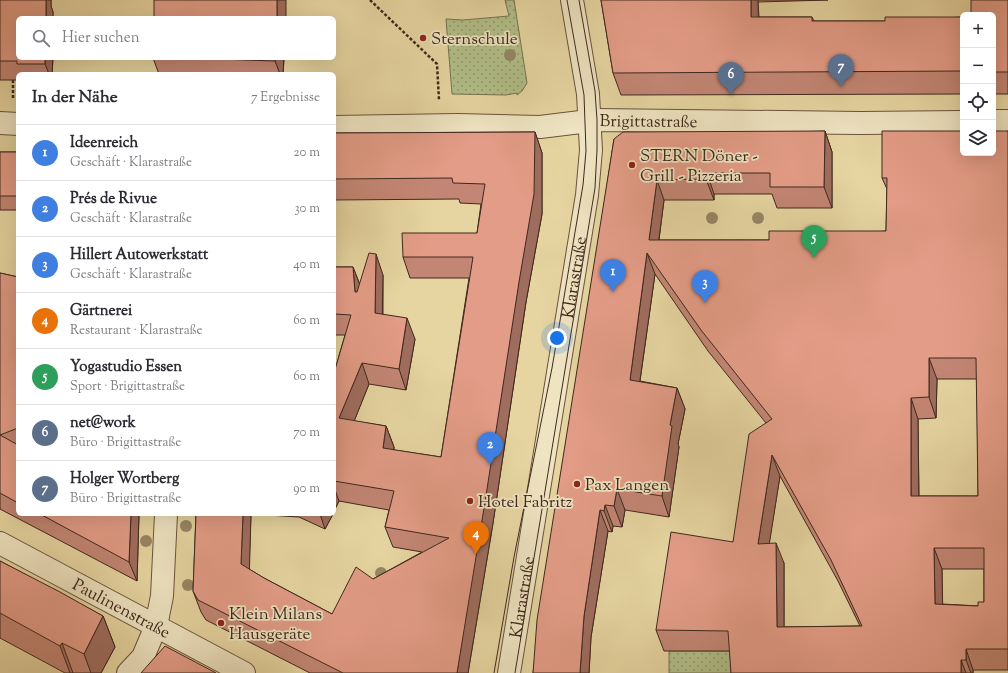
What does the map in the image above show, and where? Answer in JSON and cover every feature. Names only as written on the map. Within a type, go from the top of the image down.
[{"type":"street","name":"Klarastraße","points":[[509,673],[587,195],[591,150],[588,94],[572,0]]},
{"type":"street","name":"Brigittastraße","points":[[336,127],[457,125],[540,127],[590,120],[861,123],[960,122]]},
{"type":"street","points":[[996,121],[1008,121]]},
{"type":"street","points":[[0,123],[16,124]]},
{"type":"street","points":[[128,673],[143,657],[156,626],[162,596],[166,516]]},
{"type":"street","name":"Paulinenstraße","points":[[0,543],[244,673]]},
{"type":"path","points":[[370,0],[437,64],[439,100]]},
{"type":"path","points":[[13,72],[13,100]]},
{"type":"green space","points":[[505,0],[514,0],[527,83],[522,91],[517,95],[517,93],[506,95],[452,94],[446,19],[463,20],[509,16]]},
{"type":"green space","points":[[669,651],[736,651],[738,673],[669,673]]},
{"type":"building","points":[[0,0],[46,0],[46,16],[16,16],[16,60],[45,60],[45,64],[17,64],[17,61],[0,61]]},
{"type":"building","points":[[154,0],[277,0],[277,16],[154,16]]},
{"type":"building","points":[[601,0],[751,0],[751,17],[812,17],[812,21],[885,21],[885,17],[960,17],[960,71],[613,73]]},
{"type":"building","points":[[971,0],[1008,0],[1008,72],[996,72],[996,12],[971,12]]},
{"type":"building","points":[[246,60],[275,60],[275,61]]},
{"type":"building","points":[[825,131],[824,187],[770,187],[770,173],[707,173],[706,179],[657,180],[649,240],[769,240],[769,231],[886,231],[887,178],[882,178],[882,131],[960,131],[960,156],[996,156],[996,131],[1008,131],[1008,649],[966,649],[966,660],[961,660],[961,673],[731,673],[728,631],[656,630],[671,532],[733,542],[749,434],[772,419],[701,330],[647,253],[630,380],[677,388],[670,425],[672,426],[662,496],[617,489],[614,506],[605,505],[604,511],[600,510],[584,616],[580,673],[533,673],[537,620],[614,139],[623,132]],"holes":[[[929,358],[976,358],[978,496],[911,496],[911,398],[929,397]],[[772,455],[831,560],[862,626],[777,627],[776,543],[758,544]],[[934,548],[984,548],[984,602],[978,602],[978,606],[935,604]]]},
{"type":"building","points":[[535,132],[534,194],[457,673],[343,673],[198,600],[193,591],[196,516],[243,516],[241,564],[332,614],[356,567],[373,579],[449,538],[385,527],[394,491],[336,481],[336,366],[351,315],[336,314],[336,267],[353,267],[355,292],[357,292],[369,253],[376,254],[375,313],[407,318],[399,369],[362,363],[339,418],[386,426],[383,448],[441,457],[473,257],[403,257],[402,233],[477,233],[485,184],[453,183],[452,178],[336,179],[336,133]]},
{"type":"building","points":[[0,152],[16,152],[16,196],[0,196]]},
{"type":"building","points":[[0,273],[16,277],[16,429],[0,435]]},
{"type":"building","points":[[0,435],[16,444],[16,502],[0,493]]},
{"type":"building","points":[[44,516],[131,516],[129,562]]},
{"type":"building","points":[[0,561],[103,616],[84,654],[62,643],[60,646],[0,613]]},
{"type":"building","points":[[165,646],[216,673],[141,673]]},
{"type":"tram line","points":[[494,673],[514,557],[552,368],[583,185],[586,151],[584,95],[567,0]]},
{"type":"tram line","points":[[515,673],[595,188],[597,150],[595,91],[579,0]]},
{"type":"place","name":"Sternschule","points":[[423,38]]},
{"type":"place","name":"Holger Wortberg","points":[[841,87]]},
{"type":"place","name":"net@work","points":[[731,95]]},
{"type":"place","name":"STERN Döner - Grill - Pizzeria","points":[[632,165]]},
{"type":"place","name":"Yogastudio Essen","points":[[814,258]]},
{"type":"place","name":"Ideenreich","points":[[613,292]]},
{"type":"place","name":"Hillert Autowerkstatt","points":[[705,303]]},
{"type":"place","name":"Prés de Rivue","points":[[490,465]]},
{"type":"place","name":"Pax Langen","points":[[577,484]]},
{"type":"place","name":"Hotel Fabritz","points":[[470,501]]},
{"type":"place","name":"Gärtnerei","points":[[476,554]]},
{"type":"place","name":"Klein Milans Hausgeräte","points":[[221,623]]}]
